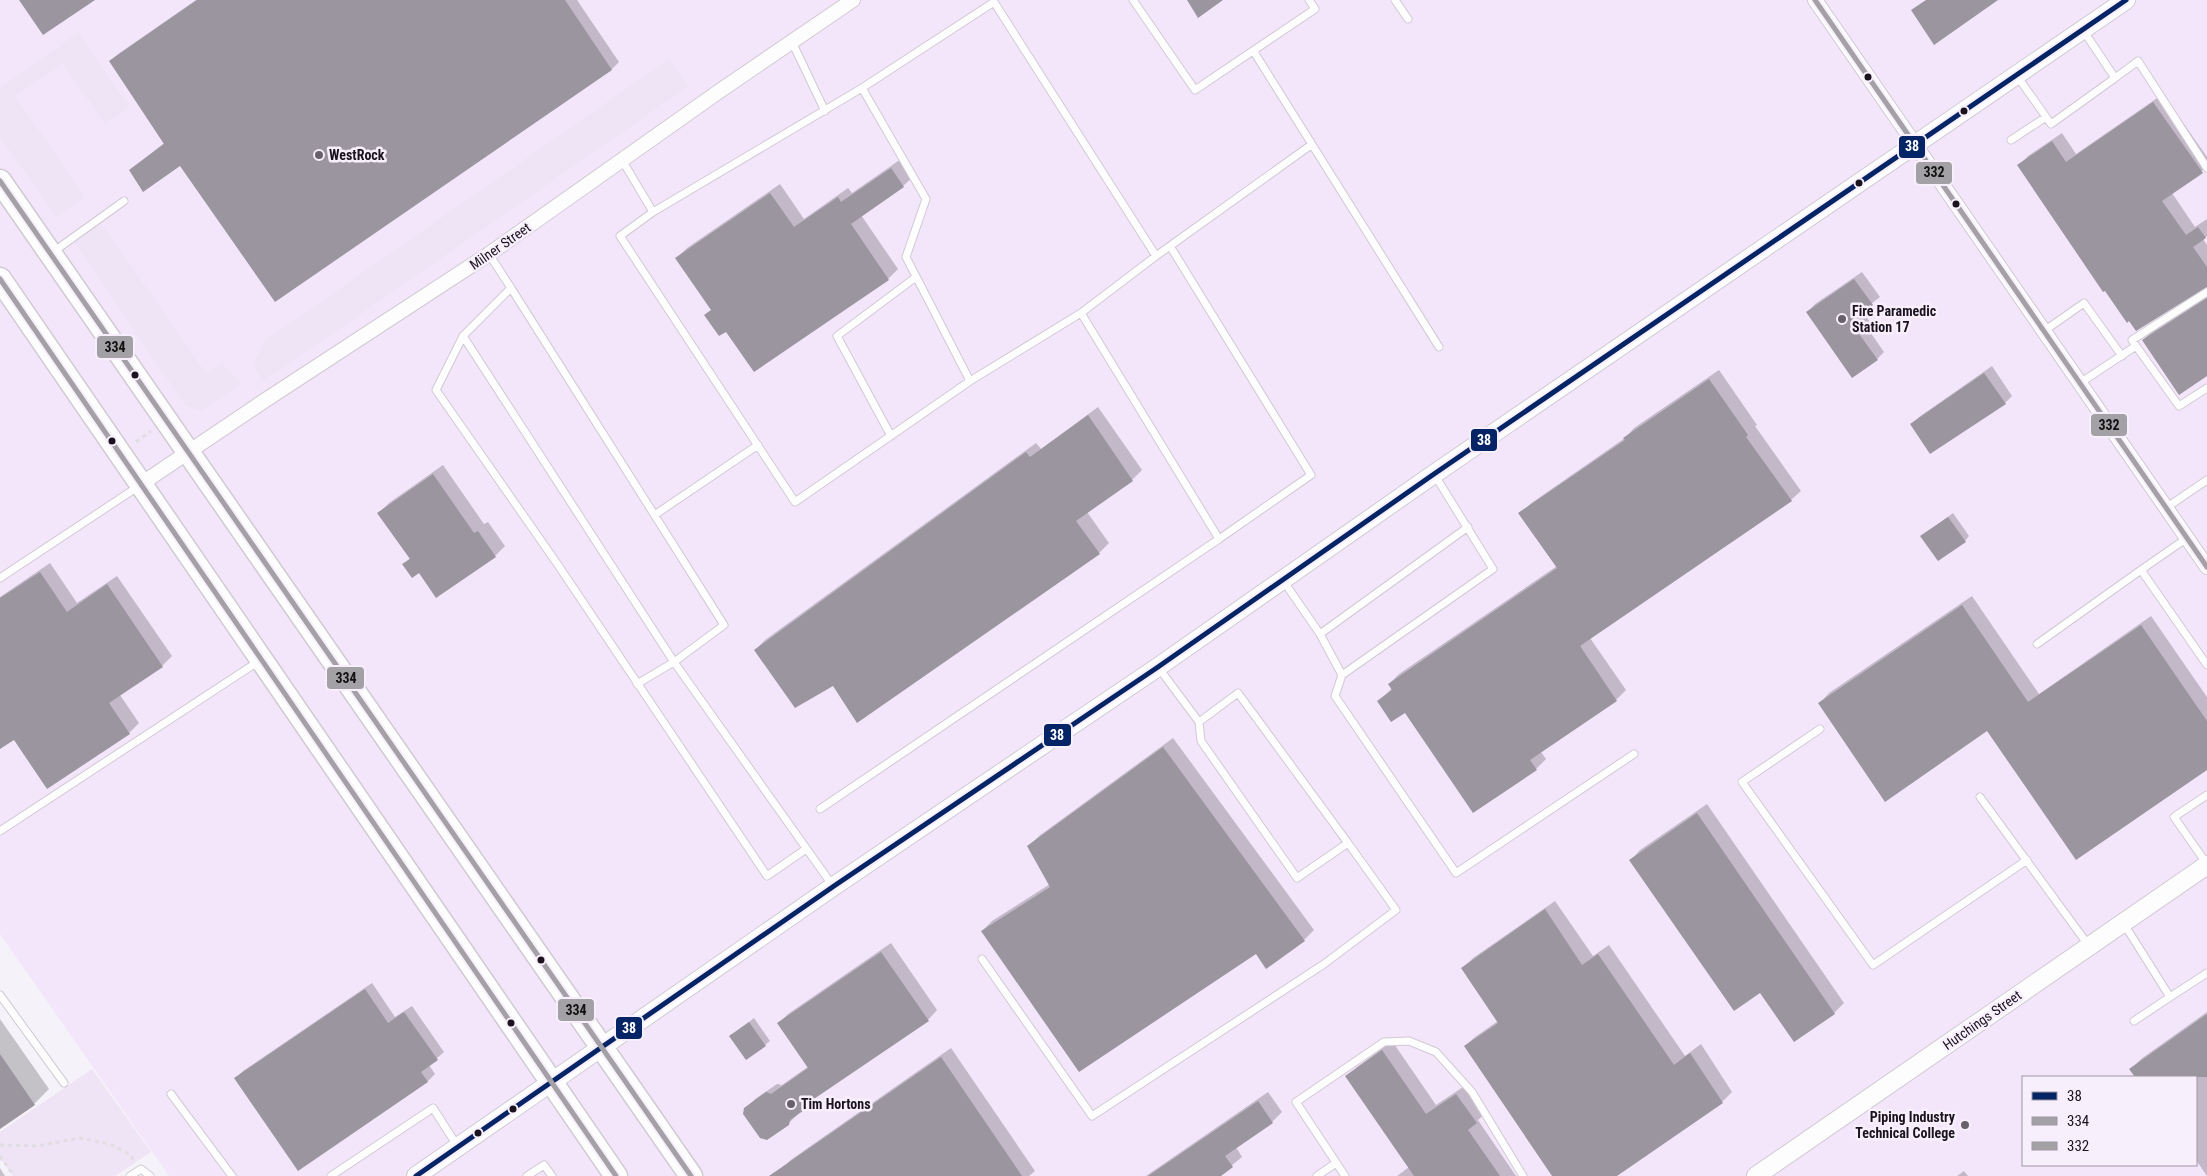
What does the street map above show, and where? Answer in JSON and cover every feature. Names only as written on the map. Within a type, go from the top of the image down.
[{"type":"main road","points":[[0,181],[691,1176]]},
{"type":"main road","points":[[0,279],[552,1082],[613,1175]]},
{"type":"street","name":"Milner Street","points":[[141,484],[489,254],[853,0]]},
{"type":"street","points":[[1815,0],[2207,567]]},
{"type":"street","points":[[416,1176],[834,886],[1158,667],[1434,474],[2126,0]]},
{"type":"street","name":"Hutchings Street","points":[[1756,1176],[2207,865]]},
{"type":"lane","points":[[1133,0],[1195,90],[1254,52],[1315,9],[1310,0]]},
{"type":"lane","points":[[1395,0],[1408,19]]},
{"type":"lane","points":[[1156,256],[994,2],[862,88],[653,212],[620,236],[795,502],[970,381],[1081,313],[1156,256],[1311,146]]},
{"type":"lane","points":[[2082,30],[2115,78]]},
{"type":"lane","points":[[792,42],[825,111]]},
{"type":"lane","points":[[1254,52],[1311,146],[1439,347]]},
{"type":"lane","points":[[2017,75],[2051,124],[2138,61],[2207,168]]},
{"type":"lane","points":[[862,88],[926,199],[906,257],[970,381]]},
{"type":"lane","points":[[2011,140],[2046,117]]},
{"type":"lane","points":[[622,160],[653,212]]},
{"type":"lane","points":[[50,253],[124,201]]},
{"type":"lane","points":[[820,809],[1219,540],[1310,476],[1170,246]]},
{"type":"lane","points":[[489,254],[656,514],[724,625],[674,662],[637,684]]},
{"type":"lane","points":[[890,436],[837,336],[916,277]]},
{"type":"lane","points":[[512,288],[463,336],[436,390],[767,876],[806,849]]},
{"type":"lane","points":[[2207,292],[2132,340],[2179,406],[2207,388]]},
{"type":"lane","points":[[2044,331],[2084,302],[2122,356]]},
{"type":"lane","points":[[1081,313],[1219,540]]},
{"type":"lane","points":[[463,336],[674,662],[834,886]]},
{"type":"lane","points":[[2080,383],[2136,346]]},
{"type":"lane","points":[[656,514],[758,446]]},
{"type":"lane","points":[[1434,474],[1494,569],[1342,675],[1335,696],[1456,873],[1634,754]]},
{"type":"lane","points":[[2166,508],[2207,480]]},
{"type":"lane","points":[[0,578],[141,484]]},
{"type":"lane","points":[[1320,634],[1468,527]]},
{"type":"lane","points":[[2037,644],[2187,538]]},
{"type":"lane","points":[[2141,570],[2207,665]]},
{"type":"lane","points":[[1282,579],[1320,634],[1342,675]]},
{"type":"lane","points":[[0,831],[262,659]]},
{"type":"lane","points":[[1158,667],[1199,722],[1201,741],[1297,878],[1348,843]]},
{"type":"lane","points":[[982,959],[1092,1116],[1324,964],[1396,910],[1238,694],[1199,722]]},
{"type":"lane","points":[[1820,729],[1742,782],[1873,965],[2026,860]]},
{"type":"lane","points":[[2207,795],[2174,817],[2207,865]]},
{"type":"lane","points":[[1980,796],[2089,946]]},
{"type":"lane","points":[[2123,923],[2170,997]]},
{"type":"lane","points":[[2134,1021],[2207,973]]},
{"type":"lane","points":[[0,995],[64,1083]]},
{"type":"lane","points":[[1345,1176],[1296,1102],[1384,1042],[1409,1041],[1436,1052],[1472,1092],[1523,1176]]},
{"type":"lane","points":[[172,1094],[232,1176]]},
{"type":"lane","points":[[331,1176],[433,1108],[458,1147]]},
{"type":"lane","points":[[1317,1176],[1336,1163]]},
{"type":"lane","points":[[527,1176],[544,1165],[552,1176]]},
{"type":"lane","points":[[130,1176],[141,1169],[150,1176]]},
{"type":"path","points":[[120,453],[166,420]]},
{"type":"path","points":[[0,1145],[37,1146],[79,1138],[110,1144],[129,1154],[141,1169]]},
{"type":"path","points":[[0,1156],[14,1176]]},
{"type":"shaded area","points":[[0,0],[2207,0],[2207,1176],[169,1176],[0,934]]},
{"type":"shaded area","points":[[78,33],[130,107],[105,124],[63,64],[15,96],[85,197],[56,217],[0,137],[0,88]]},
{"type":"shaded area","points":[[669,59],[689,86],[263,382],[255,365],[259,351],[266,340]]},
{"type":"shaded area","points":[[97,217],[206,373],[222,363],[242,384],[202,411],[185,405],[70,236]]},
{"type":"shaded area","points":[[92,1069],[151,1152],[115,1176],[13,1176],[3,1162],[0,1161],[0,1132]]},
{"type":"building","points":[[19,0],[95,0],[43,35]]},
{"type":"building","name":"WestRock","points":[[197,0],[565,0],[612,70],[275,302],[180,166],[143,192],[129,170],[164,144],[109,61]]},
{"type":"building","points":[[1187,0],[1223,0],[1198,18]]},
{"type":"building","points":[[1926,0],[1998,0],[1934,45],[1911,10]]},
{"type":"building","points":[[2153,102],[2203,173],[2162,201],[2186,235],[2198,227],[2206,238],[2193,247],[2207,267],[2207,287],[2136,331],[2129,321],[2127,323],[2105,291],[2103,292],[2017,165],[2052,141],[2066,162]]},
{"type":"building","points":[[891,168],[904,187],[851,224],[889,280],[754,372],[726,332],[719,336],[704,315],[711,310],[675,258],[770,193],[794,227],[838,197],[841,202]]},
{"type":"building","points":[[1854,279],[1873,305],[1854,318],[1863,330],[1859,334],[1878,360],[1852,378],[1806,312]]},
{"type":"building","points":[[2207,298],[2207,376],[2179,395],[2142,340]]},
{"type":"building","points":[[1984,373],[2006,404],[1930,454],[1910,424]]},
{"type":"building","points":[[1709,379],[1748,435],[1746,437],[1792,501],[1580,646],[1617,701],[1530,760],[1537,770],[1473,813],[1405,713],[1391,722],[1377,701],[1392,690],[1388,684],[1557,568],[1518,513],[1625,440],[1623,438]]},
{"type":"building","points":[[1088,415],[1133,481],[1076,521],[1100,554],[857,723],[833,686],[795,708],[754,650],[1026,452],[1030,457]]},
{"type":"building","points":[[433,474],[474,533],[478,531],[496,557],[436,598],[419,573],[412,578],[402,564],[410,559],[377,513]]},
{"type":"building","points":[[1948,517],[1966,542],[1938,561],[1920,536]]},
{"type":"building","points":[[40,572],[67,612],[107,584],[163,667],[109,703],[130,734],[47,789],[14,740],[0,749],[0,598]]},
{"type":"building","points":[[1962,605],[2028,702],[2141,625],[2207,721],[2207,770],[2076,860],[1987,731],[1885,802],[1818,703]]},
{"type":"building","points":[[1163,747],[1305,941],[1266,969],[1256,954],[1079,1072],[981,931],[1050,887],[1027,846]]},
{"type":"building","points":[[1697,813],[1835,1014],[1794,1042],[1760,993],[1734,1011],[1629,860]]},
{"type":"building","points":[[1545,909],[1582,965],[1598,954],[1674,1065],[1690,1053],[1723,1103],[1617,1176],[1552,1176],[1464,1046],[1498,1023],[1461,968]]},
{"type":"building","points":[[881,952],[929,1021],[805,1105],[807,1108],[790,1120],[789,1125],[767,1140],[760,1138],[743,1114],[744,1108],[766,1092],[771,1094],[808,1068],[777,1023]]},
{"type":"building","points":[[365,989],[388,1023],[404,1012],[438,1060],[421,1072],[428,1082],[298,1171],[234,1078]]},
{"type":"building","points":[[2207,1014],[2207,1077],[2134,1076],[2129,1069]]},
{"type":"building","points":[[749,1022],[766,1046],[746,1060],[729,1036]]},
{"type":"building","points":[[1382,1050],[1426,1114],[1456,1094],[1477,1123],[1468,1130],[1500,1176],[1414,1176],[1345,1076]]},
{"type":"building","points":[[0,1054],[35,1105],[0,1129]]},
{"type":"building","points":[[941,1057],[1022,1176],[769,1176]]},
{"type":"building","points":[[1258,1101],[1273,1123],[1225,1156],[1233,1167],[1221,1176],[1148,1176]]},
{"type":"transit line","name":"332","points":[[1815,0],[2207,567]]},
{"type":"transit line","name":"38","points":[[416,1176],[834,886],[1158,667],[1434,474],[2126,0]]},
{"type":"transit line","name":"334","points":[[0,181],[691,1176]]},
{"type":"transit line","name":"334","points":[[0,279],[616,1176]]},
{"type":"place","name":"WestRock","points":[[319,155]]},
{"type":"place","name":"Fire Paramedic Station 17","points":[[1842,319]]},
{"type":"place","name":"Tim Hortons","points":[[791,1104]]},
{"type":"place","name":"Piping Industry Technical College","points":[[1965,1125]]}]
